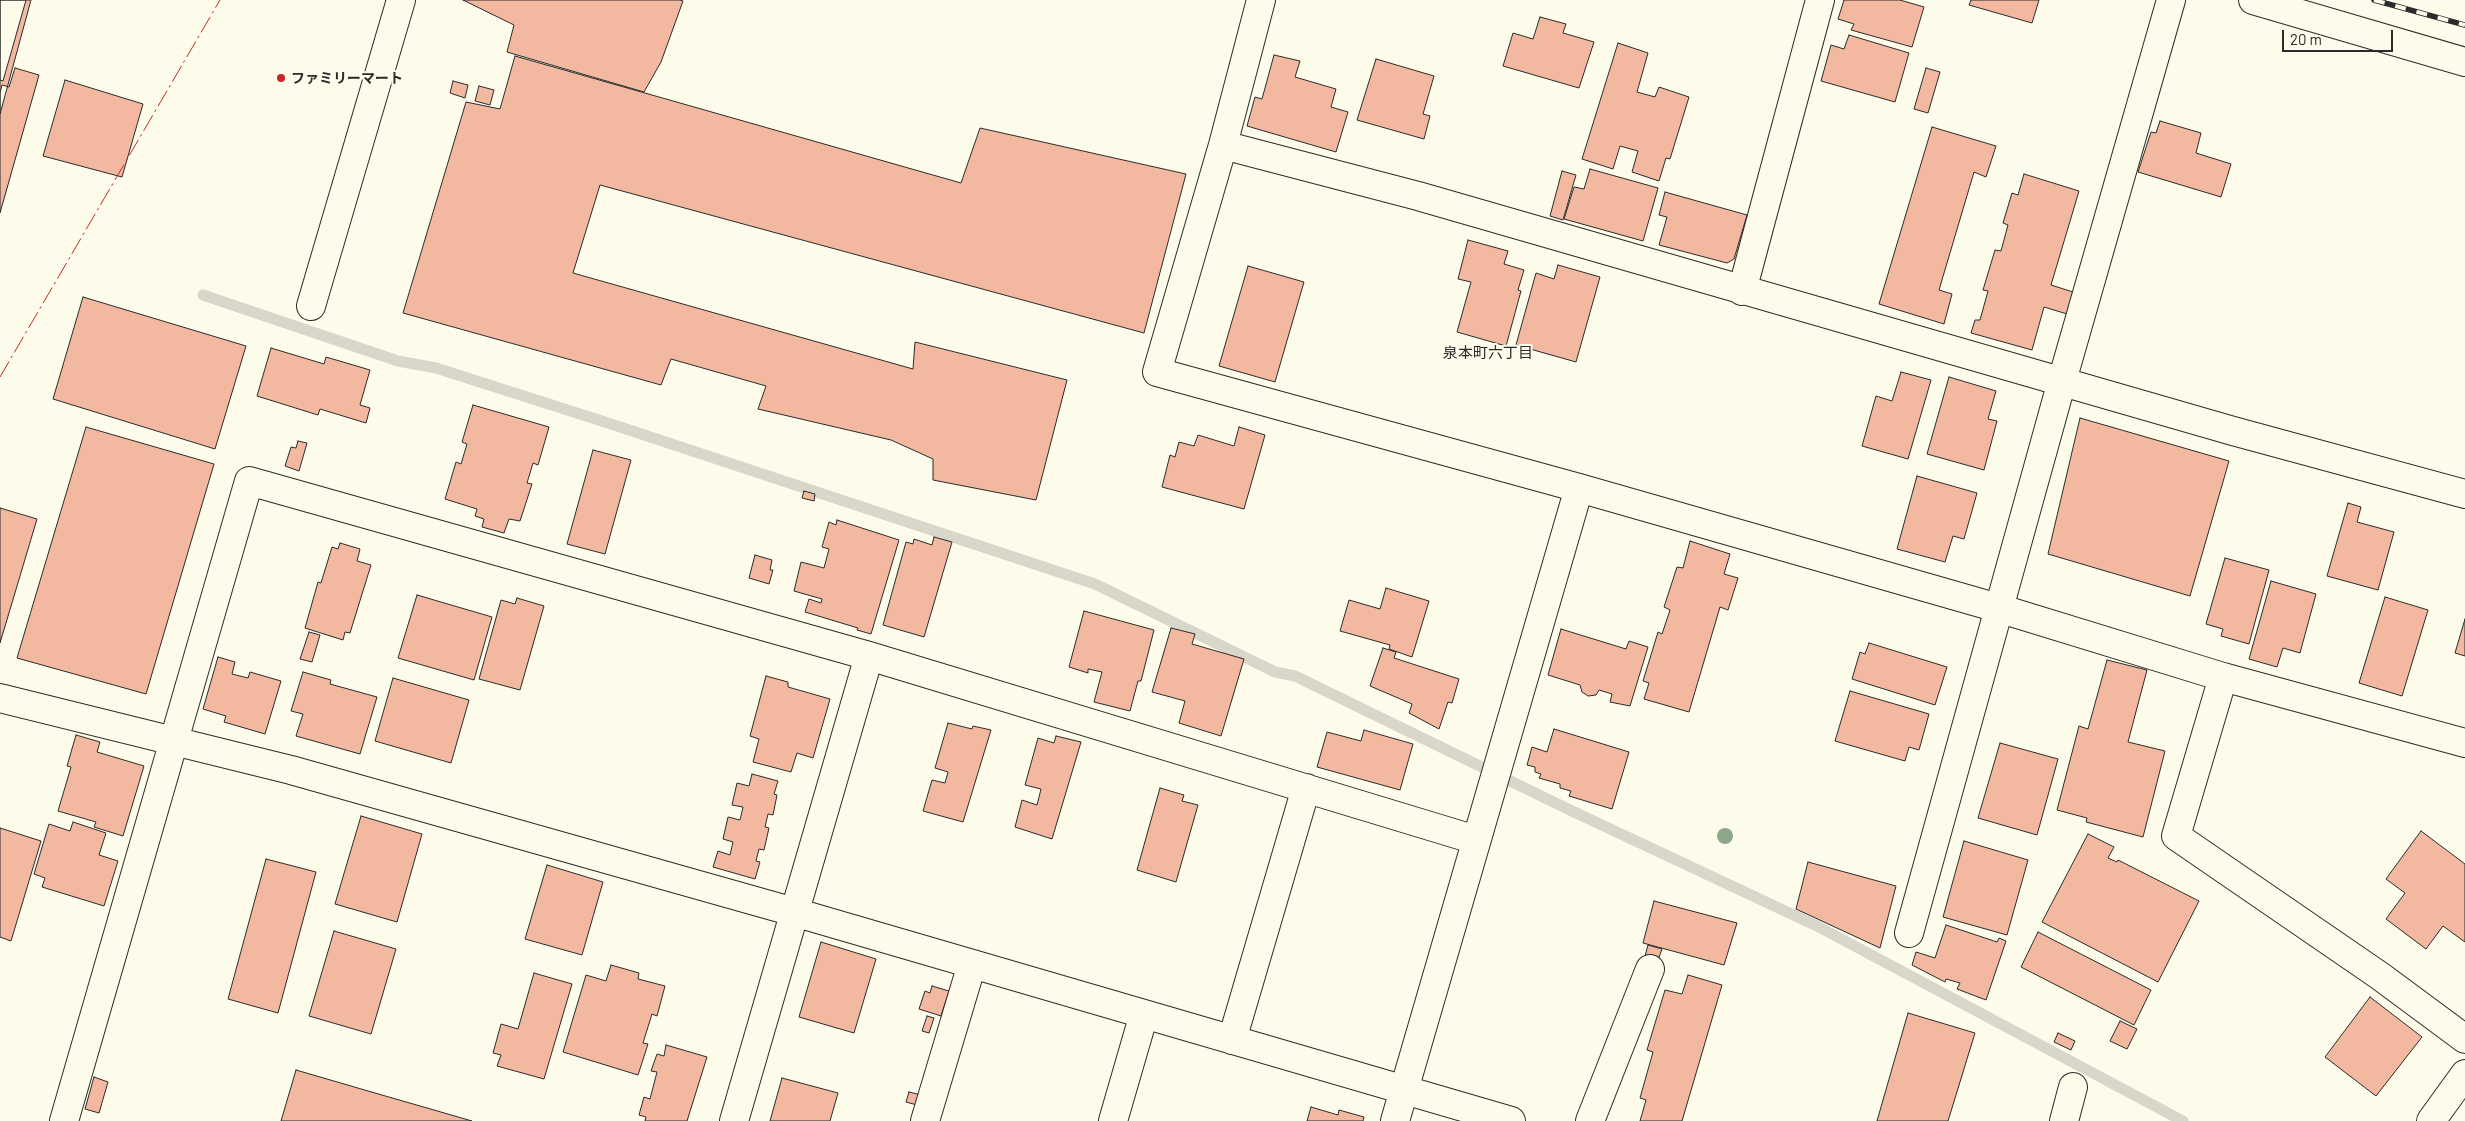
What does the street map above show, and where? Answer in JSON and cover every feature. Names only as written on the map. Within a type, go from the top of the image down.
[{"type":"street","points":[[311,306],[401,0]]},
{"type":"street","points":[[1261,0],[1157,372],[1579,488],[1998,608],[2223,677],[2465,743]]},
{"type":"street","points":[[1742,291],[1820,0]]},
{"type":"street","points":[[1909,933],[1998,608],[2171,0]]},
{"type":"street","points":[[2253,0],[2465,62]]},
{"type":"street","points":[[1222,145],[1418,196],[1742,291],[2465,494]]},
{"type":"street","points":[[64,1121],[249,481],[869,656],[1476,840]]},
{"type":"street","points":[[1395,1121],[1579,488]]},
{"type":"street","points":[[734,1121],[869,656]]},
{"type":"street","points":[[2223,677],[2176,836],[2380,976],[2465,1038]]},
{"type":"street","points":[[0,698],[291,770],[794,912],[1511,1121]]},
{"type":"street","points":[[1232,1040],[1306,788]]},
{"type":"street","points":[[925,1121],[972,964]]},
{"type":"street","points":[[1590,1121],[1650,969]]},
{"type":"street","points":[[1113,1121],[1144,1014]]},
{"type":"street","points":[[2431,1121],[2465,1074]]},
{"type":"street","points":[[2064,1121],[2073,1087]]},
{"type":"building","points":[[0,0],[31,0],[0,114]]},
{"type":"building","points":[[0,0],[26,0],[3,81],[0,80]]},
{"type":"building","points":[[463,0],[683,1],[661,62],[644,92],[507,52],[514,25]]},
{"type":"building","points":[[1844,0],[1900,0],[1924,7],[1912,47],[1851,30],[1854,24],[1838,19]]},
{"type":"building","points":[[1971,0],[2039,0],[2032,23],[1969,5]]},
{"type":"building","points":[[1540,17],[1566,24],[1563,33],[1594,42],[1579,88],[1503,66],[1513,33],[1533,39]]},
{"type":"building","points":[[1849,35],[1909,53],[1895,102],[1821,81],[1831,45],[1844,49]]},
{"type":"building","points":[[1618,43],[1648,53],[1637,92],[1655,97],[1659,87],[1689,97],[1670,159],[1666,158],[1659,181],[1632,172],[1638,151],[1620,146],[1613,169],[1582,159]]},
{"type":"building","points":[[1274,55],[1300,61],[1295,77],[1336,89],[1331,107],[1348,112],[1336,152],[1247,126],[1255,97],[1262,99]]},
{"type":"building","points":[[515,56],[961,183],[980,128],[1186,174],[1144,333],[600,185],[573,273],[913,369],[915,342],[1067,380],[1036,500],[933,480],[933,459],[891,440],[758,409],[766,386],[671,359],[661,385],[403,313],[466,102],[500,109]]},
{"type":"building","points":[[1376,59],[1434,76],[1423,114],[1430,116],[1424,139],[1357,120]]},
{"type":"building","points":[[15,68],[39,75],[0,213],[0,93],[2,85],[9,87]]},
{"type":"building","points":[[1926,68],[1940,72],[1928,113],[1914,109]]},
{"type":"building","points":[[65,80],[143,104],[122,177],[43,156]]},
{"type":"building","points":[[453,81],[468,85],[465,98],[450,93]]},
{"type":"building","points":[[479,86],[494,90],[490,105],[475,101]]},
{"type":"building","points":[[2160,121],[2201,133],[2196,153],[2231,164],[2221,197],[2138,172],[2151,132],[2156,133]]},
{"type":"building","points":[[1932,127],[1996,146],[1986,177],[1974,172],[1939,290],[1952,294],[1944,324],[1879,304]]},
{"type":"building","points":[[1590,169],[1658,188],[1643,241],[1564,219],[1574,187],[1584,189]]},
{"type":"building","points":[[1562,171],[1576,175],[1563,220],[1550,216]]},
{"type":"building","points":[[2024,174],[2079,191],[2051,285],[2073,292],[2067,314],[2044,307],[2032,350],[1971,333],[1975,320],[1980,320],[1988,291],[1983,290],[1995,250],[2001,251],[2008,225],[2003,223],[2012,193],[2018,195]]},
{"type":"building","points":[[1665,192],[1747,215],[1734,259],[1727,263],[1659,245],[1667,217],[1659,215]]},
{"type":"building","points":[[1468,240],[1508,251],[1504,264],[1524,270],[1518,290],[1521,291],[1506,346],[1457,332],[1471,282],[1458,279]]},
{"type":"building","points":[[1558,265],[1600,277],[1576,362],[1516,345],[1536,273],[1554,279]]},
{"type":"building","points":[[1248,266],[1304,282],[1275,382],[1219,366]]},
{"type":"building","points":[[83,297],[246,346],[215,449],[53,399]]},
{"type":"building","points":[[271,348],[324,364],[326,357],[370,370],[360,405],[370,408],[366,423],[320,409],[318,415],[257,396]]},
{"type":"building","points":[[1901,372],[1931,380],[1908,459],[1862,446],[1876,396],[1892,401]]},
{"type":"building","points":[[1949,377],[1996,391],[1988,419],[1997,421],[1984,470],[1927,454]]},
{"type":"building","points":[[473,405],[549,427],[538,465],[533,463],[527,483],[532,484],[520,521],[509,519],[504,533],[482,527],[484,519],[475,516],[477,509],[445,499],[456,462],[461,464],[467,444],[462,442]]},
{"type":"building","points":[[2080,418],[2229,461],[2190,596],[2048,554]]},
{"type":"building","points":[[86,427],[214,464],[146,694],[17,658]]},
{"type":"building","points":[[1239,427],[1265,435],[1244,509],[1162,487],[1170,455],[1175,457],[1179,442],[1194,446],[1198,435],[1234,446]]},
{"type":"building","points":[[298,441],[307,443],[299,471],[285,466],[291,447],[296,448]]},
{"type":"building","points":[[593,450],[631,460],[605,554],[567,544]]},
{"type":"building","points":[[1917,476],[1977,493],[1964,539],[1953,536],[1945,562],[1897,549]]},
{"type":"building","points":[[804,491],[815,494],[814,501],[802,498]]},
{"type":"building","points":[[2348,503],[2361,507],[2357,522],[2394,532],[2378,590],[2327,576]]},
{"type":"building","points":[[0,508],[37,519],[0,643]]},
{"type":"building","points":[[837,520],[899,540],[871,634],[857,630],[858,628],[805,612],[809,599],[821,603],[822,599],[794,591],[801,562],[824,568],[829,549],[822,547],[829,522],[836,525]]},
{"type":"building","points":[[934,537],[952,542],[924,637],[883,625],[906,542],[913,544],[914,539],[932,545]]},
{"type":"building","points":[[1690,541],[1730,554],[1724,574],[1738,578],[1728,610],[1720,607],[1689,712],[1644,699],[1649,683],[1643,681],[1658,632],[1662,634],[1670,610],[1664,607],[1677,567],[1683,568]]},
{"type":"building","points":[[340,543],[360,549],[357,561],[371,565],[350,633],[345,632],[343,640],[305,628],[318,582],[321,583],[332,547],[338,549]]},
{"type":"building","points":[[755,555],[772,560],[770,570],[773,570],[769,584],[749,578]]},
{"type":"building","points":[[2225,558],[2269,570],[2249,644],[2221,636],[2223,629],[2206,624]]},
{"type":"building","points":[[2271,581],[2316,594],[2300,653],[2283,648],[2277,667],[2249,659]]},
{"type":"building","points":[[1386,588],[1429,601],[1412,657],[1389,649],[1390,645],[1340,631],[1349,600],[1380,609]]},
{"type":"building","points":[[417,595],[492,617],[474,680],[398,658]]},
{"type":"building","points":[[2385,597],[2428,610],[2402,696],[2359,683]]},
{"type":"building","points":[[517,598],[544,606],[520,690],[479,679],[501,600],[515,604]]},
{"type":"building","points":[[1084,611],[1154,630],[1141,681],[1138,681],[1130,711],[1094,702],[1102,672],[1088,669],[1088,673],[1069,667]]},
{"type":"building","points":[[2465,619],[2465,656],[2455,653]]},
{"type":"building","points":[[1171,628],[1195,634],[1192,644],[1244,659],[1221,736],[1179,723],[1185,701],[1152,692]]},
{"type":"building","points":[[1561,629],[1626,649],[1629,641],[1648,647],[1630,706],[1610,702],[1612,694],[1599,690],[1596,695],[1588,696],[1582,692],[1580,685],[1548,675]]},
{"type":"building","points":[[309,632],[320,635],[312,662],[300,659]]},
{"type":"building","points":[[1869,643],[1947,667],[1935,705],[1852,679],[1860,652],[1865,654]]},
{"type":"building","points":[[1383,648],[1396,652],[1394,658],[1459,679],[1452,703],[1448,702],[1439,729],[1409,713],[1412,704],[1370,686]]},
{"type":"building","points":[[218,657],[235,662],[232,674],[248,678],[250,672],[281,681],[265,734],[224,722],[226,716],[203,709]]},
{"type":"building","points":[[2107,660],[2147,670],[2128,742],[2165,751],[2143,837],[2086,822],[2087,818],[2057,810],[2079,726],[2088,729]]},
{"type":"building","points":[[303,672],[331,680],[330,684],[377,697],[360,754],[296,736],[303,714],[291,711]]},
{"type":"building","points":[[766,676],[788,682],[788,687],[830,699],[813,758],[797,753],[791,772],[753,762],[759,739],[750,736]]},
{"type":"building","points":[[393,678],[469,700],[451,763],[375,741]]},
{"type":"building","points":[[1850,691],[1929,714],[1919,750],[1909,747],[1905,761],[1835,741]]},
{"type":"building","points":[[948,723],[972,729],[973,726],[991,730],[963,822],[923,811],[932,780],[945,783],[948,772],[935,768]]},
{"type":"building","points":[[1554,729],[1629,752],[1612,809],[1569,796],[1571,791],[1560,788],[1560,784],[1539,778],[1541,774],[1535,772],[1535,767],[1527,765],[1532,747],[1547,752]]},
{"type":"building","points":[[1364,730],[1413,744],[1400,790],[1317,767],[1327,732],[1361,741]]},
{"type":"building","points":[[76,735],[100,742],[97,752],[144,766],[123,836],[94,827],[96,822],[58,811],[71,767],[67,766]]},
{"type":"building","points":[[1056,736],[1081,742],[1052,839],[1015,827],[1022,800],[1037,805],[1041,789],[1025,785],[1038,738],[1054,743]]},
{"type":"building","points":[[2000,743],[2058,759],[2037,835],[1978,818]]},
{"type":"building","points":[[752,774],[778,781],[774,794],[777,795],[773,815],[768,814],[765,827],[769,828],[764,850],[759,849],[756,861],[760,862],[755,879],[713,867],[718,851],[730,855],[733,842],[723,839],[728,817],[740,820],[743,807],[732,805],[737,783],[749,786]]},
{"type":"building","points":[[1160,788],[1184,795],[1182,801],[1198,805],[1176,882],[1137,870]]},
{"type":"building","points":[[361,816],[422,834],[397,922],[335,904]]},
{"type":"building","points":[[73,822],[106,833],[99,855],[118,861],[104,906],[42,887],[45,878],[34,874],[49,824],[70,831]]},
{"type":"building","points":[[0,828],[41,841],[11,941],[0,937]]},
{"type":"building","points":[[2421,831],[2465,864],[2465,942],[2443,926],[2426,949],[2386,919],[2405,893],[2386,879]]},
{"type":"building","points":[[2088,834],[2114,847],[2108,858],[2117,862],[2118,860],[2199,901],[2158,982],[2042,922]]},
{"type":"building","points":[[1964,841],[2028,860],[2007,935],[1943,917]]},
{"type":"building","points":[[266,859],[316,872],[278,1013],[228,999]]},
{"type":"building","points":[[1808,862],[1896,886],[1880,948],[1796,909]]},
{"type":"building","points":[[547,865],[603,882],[582,955],[525,939]]},
{"type":"building","points":[[1654,901],[1737,923],[1724,965],[1643,943]]},
{"type":"building","points":[[1946,925],[1997,942],[1999,938],[2006,941],[1986,1000],[1957,989],[1960,983],[1946,979],[1945,982],[1912,965],[1916,952],[1935,958]]},
{"type":"building","points":[[334,931],[396,949],[371,1034],[309,1016]]},
{"type":"building","points":[[2038,932],[2151,990],[2134,1025],[2021,967]]},
{"type":"building","points":[[821,942],[876,959],[854,1033],[799,1017]]},
{"type":"building","points":[[1648,945],[1662,949],[1657,963],[1644,960]]},
{"type":"building","points":[[611,965],[639,973],[638,979],[665,986],[657,1016],[652,1014],[643,1043],[648,1044],[638,1075],[563,1052],[586,975],[606,981]]},
{"type":"building","points":[[534,973],[572,984],[544,1079],[497,1066],[501,1055],[493,1053],[501,1024],[518,1029]]},
{"type":"building","points":[[1688,975],[1722,985],[1682,1121],[1640,1121],[1646,1100],[1640,1098],[1653,1052],[1647,1050],[1665,990],[1682,994]]},
{"type":"building","points":[[932,986],[949,991],[941,1016],[919,1009],[925,991],[930,993]]},
{"type":"building","points":[[2370,997],[2422,1037],[2376,1096],[2325,1057]]},
{"type":"building","points":[[1908,1013],[1975,1033],[1948,1121],[1877,1121]]},
{"type":"building","points":[[927,1016],[934,1018],[929,1033],[922,1031]]},
{"type":"building","points":[[2120,1021],[2137,1029],[2127,1049],[2110,1041]]},
{"type":"building","points":[[2058,1033],[2075,1041],[2071,1050],[2054,1042]]},
{"type":"building","points":[[666,1045],[707,1057],[687,1121],[645,1121],[646,1117],[639,1115],[644,1097],[650,1099],[657,1072],[651,1071],[657,1054],[664,1056]]},
{"type":"building","points":[[296,1070],[375,1093],[472,1121],[281,1121]]},
{"type":"building","points":[[94,1077],[108,1082],[99,1113],[85,1109]]},
{"type":"building","points":[[782,1078],[838,1093],[830,1121],[770,1121]]},
{"type":"building","points":[[909,1092],[921,1095],[917,1105],[906,1102]]},
{"type":"building","points":[[1311,1107],[1338,1115],[1339,1110],[1364,1117],[1363,1121],[1307,1121]]},
{"type":"waterway","points":[[203,295],[398,361],[436,368],[605,422],[1095,584],[1275,672],[1295,676],[1572,811],[1817,926],[2183,1121]]},
{"type":"railway","points":[[2374,0],[2465,25]]},
{"type":"power","points":[[0,377],[220,0]]},
{"type":"place","name":"ファミリーマート","points":[[281,78]]},
{"type":"district","name":"泉本町六丁目","points":[[1488,353]]}]
